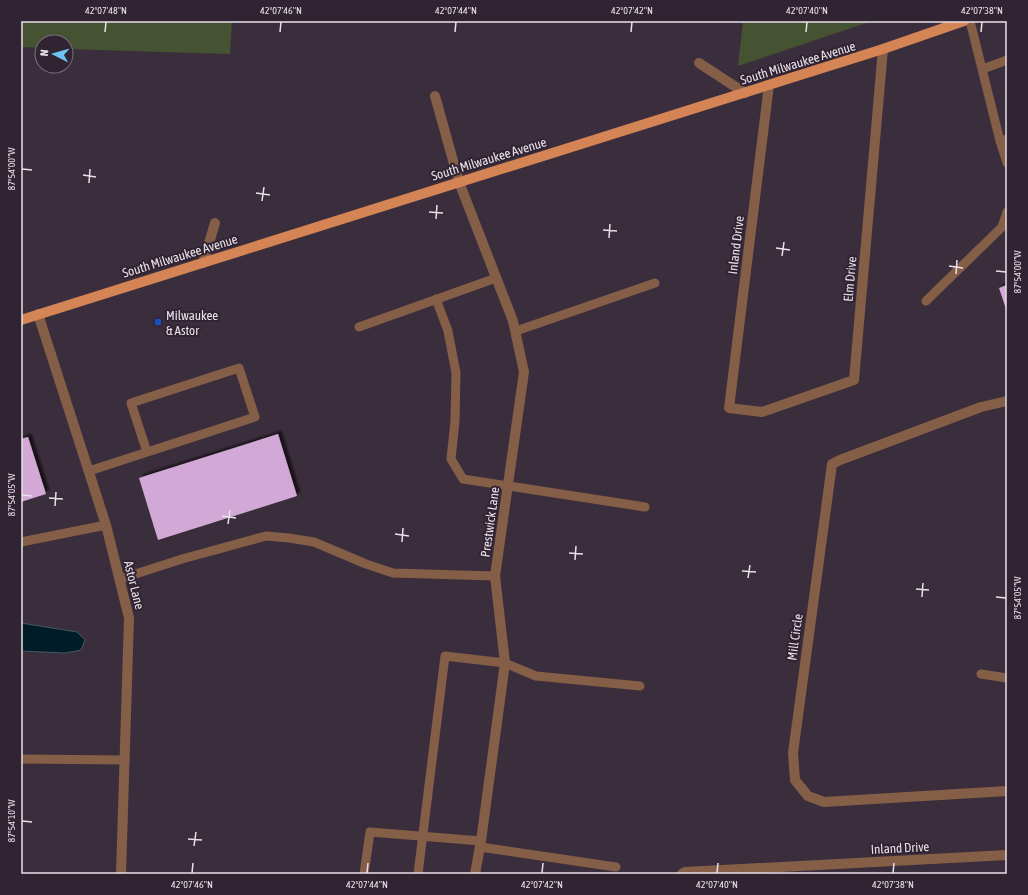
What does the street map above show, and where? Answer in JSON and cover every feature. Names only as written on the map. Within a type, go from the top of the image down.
[{"type":"main road","name":"South Milwaukee Avenue","points":[[21,320],[745,93],[883,49],[964,21]]},
{"type":"street","name":"Elm Drive","points":[[729,408],[762,412],[854,380],[883,49]]},
{"type":"street","points":[[699,63],[745,93]]},
{"type":"street","name":"Inland Drive","points":[[729,408],[769,85]]},
{"type":"street","name":"Prestwick Lane","points":[[436,96],[459,182],[513,321],[524,372],[495,576],[505,664],[475,874]]},
{"type":"street","points":[[203,263],[215,223]]},
{"type":"street","name":"Astor Lane","points":[[38,314],[106,525],[129,618],[121,874]]},
{"type":"street","name":"Mill Circle","points":[[1007,400],[981,406],[832,464],[793,753],[795,780],[808,796],[824,802],[1007,791]]},
{"type":"street","name":"Inland Drive","points":[[682,874],[685,872],[793,870],[1007,855]]},
{"type":"lane","points":[[970,21],[1004,140],[1007,163]]},
{"type":"lane","points":[[983,69],[1007,60]]},
{"type":"lane","points":[[926,301],[1002,227],[1007,212]]},
{"type":"lane","points":[[359,327],[496,278]]},
{"type":"lane","points":[[516,331],[655,283]]},
{"type":"lane","points":[[436,299],[448,331],[456,373],[455,421],[451,459],[463,479],[645,507]]},
{"type":"lane","points":[[89,471],[255,417],[239,368],[131,403],[147,452]]},
{"type":"lane","points":[[21,542],[106,525]]},
{"type":"lane","points":[[120,579],[182,559],[266,536],[314,542],[366,564],[393,573],[495,576]]},
{"type":"lane","points":[[418,874],[445,656],[505,664],[536,676],[640,686]]},
{"type":"lane","points":[[981,674],[1007,678]]},
{"type":"lane","points":[[21,760],[125,760]]},
{"type":"lane","points":[[364,874],[370,832],[480,844],[616,867]]},
{"type":"green space","points":[[21,21],[232,21],[230,54],[74,49],[74,34],[34,34],[34,48],[21,47]]},
{"type":"green space","points":[[743,21],[872,21],[738,66]]},
{"type":"water","points":[[21,623],[77,632],[85,640],[81,650],[65,653],[21,651]]},
{"type":"building","points":[[1007,285],[1007,312],[999,288]]},
{"type":"building","points":[[278,434],[297,496],[158,540],[139,478]]},
{"type":"building","points":[[28,437],[46,494],[21,502],[21,439]]},
{"type":"place","name":"Milwaukee & Astor","points":[[158,322]]}]
